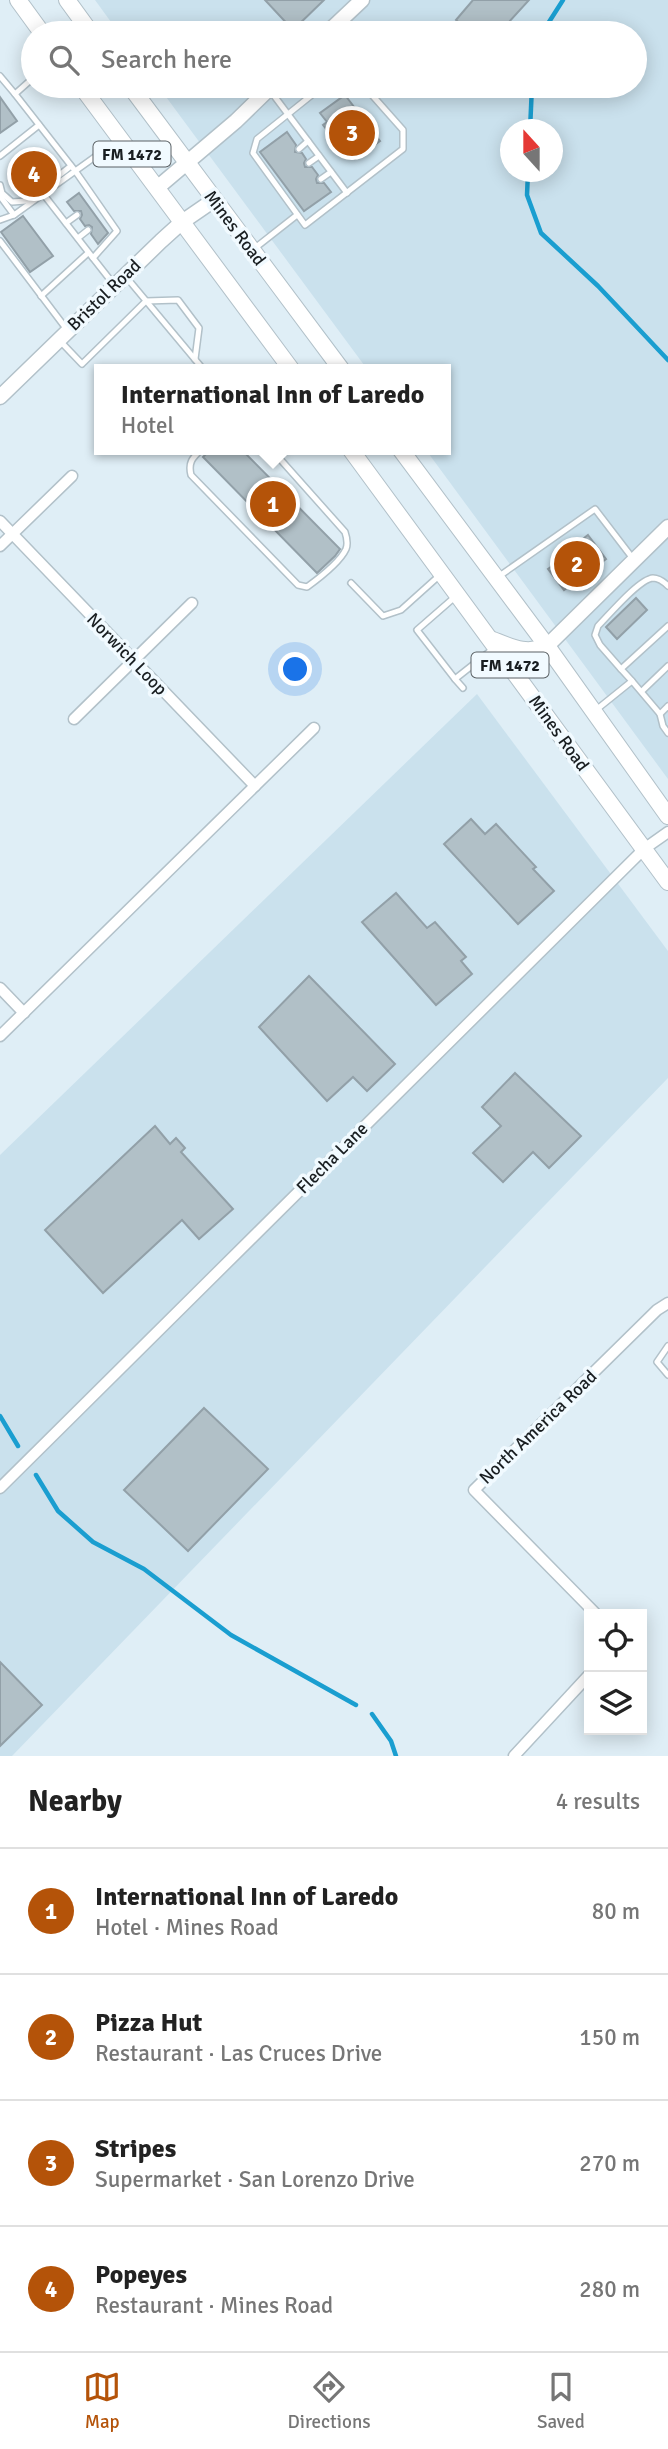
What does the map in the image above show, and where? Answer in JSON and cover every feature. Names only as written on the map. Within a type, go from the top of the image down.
[{"type":"main road","points":[[18,0],[33,21]]},
{"type":"main road","points":[[66,0],[82,21]]},
{"type":"main road","name":"FM 1472","points":[[90,98],[287,364]]},
{"type":"main road","name":"Mines Road","points":[[139,98],[337,364]]},
{"type":"main road","name":"Mines Road","points":[[355,455],[668,882]]},
{"type":"main road","name":"FM 1472","points":[[405,455],[547,646],[668,816]]},
{"type":"main road","points":[[494,642],[517,650],[534,652],[547,646]]},
{"type":"street","points":[[340,21],[362,0]]},
{"type":"street","points":[[157,188],[259,98]]},
{"type":"street","name":"Bristol Road","points":[[0,397],[182,222],[214,200]]},
{"type":"street","points":[[0,546],[72,476]]},
{"type":"street","name":"Norwich Loop","points":[[0,521],[255,786]]},
{"type":"street","points":[[547,646],[668,527]]},
{"type":"street","points":[[75,719],[192,603]]},
{"type":"street","points":[[0,1036],[314,728]]},
{"type":"street","name":"Flecha Lane","points":[[0,1488],[644,849],[668,832]]},
{"type":"street","points":[[0,988],[24,1013]]},
{"type":"street","name":"North America Road","points":[[591,1609],[474,1490],[657,1310],[668,1303]]},
{"type":"street","points":[[514,1756],[584,1680]]},
{"type":"lane","points":[[0,76],[76,172],[117,231],[41,296]]},
{"type":"lane","points":[[15,94],[21,89]]},
{"type":"lane","points":[[277,98],[347,193]]},
{"type":"lane","points":[[309,98],[257,139],[253,153],[269,169],[305,225],[404,149],[403,130],[375,98]]},
{"type":"lane","points":[[0,156],[39,125]]},
{"type":"lane","points":[[0,219],[14,215],[44,195],[120,139]]},
{"type":"lane","points":[[299,149],[308,141]]},
{"type":"lane","points":[[309,163],[319,156]]},
{"type":"lane","points":[[0,185],[2,193],[12,202],[26,201],[71,166]]},
{"type":"lane","points":[[321,179],[331,172]]},
{"type":"lane","points":[[44,195],[90,255],[146,301],[199,364]]},
{"type":"lane","points":[[0,196],[14,215]]},
{"type":"lane","points":[[289,203],[295,199]]},
{"type":"lane","points":[[88,205],[96,200]]},
{"type":"lane","points":[[66,223],[76,215]]},
{"type":"lane","points":[[99,221],[106,215]]},
{"type":"lane","points":[[252,250],[297,215]]},
{"type":"lane","points":[[78,238],[88,230]]},
{"type":"lane","points":[[0,241],[41,296],[82,364],[146,301],[178,300],[199,328],[195,359]]},
{"type":"lane","points":[[195,455],[189,467],[191,475],[298,585],[307,587],[320,578],[345,550],[348,541],[345,532],[276,455]]},
{"type":"lane","points":[[496,578],[595,509],[634,560]]},
{"type":"lane","points":[[351,583],[383,616],[401,610],[442,573]]},
{"type":"lane","points":[[668,586],[654,578],[643,582],[598,626],[595,635],[600,645],[660,714],[668,733]]},
{"type":"lane","points":[[458,594],[417,630],[463,688]]},
{"type":"lane","points":[[621,668],[668,625]]},
{"type":"lane","points":[[455,679],[494,642]]},
{"type":"lane","points":[[642,691],[668,666]]},
{"type":"lane","points":[[594,712],[632,681]]},
{"type":"lane","points":[[660,714],[668,706]]},
{"type":"lane","points":[[668,1346],[657,1362],[668,1375]]},
{"type":"shaded area","points":[[95,0],[668,0],[668,779],[430,455],[451,455],[451,364],[363,364],[167,98],[647,98],[647,21],[110,21]]},
{"type":"shaded area","points":[[477,694],[668,951],[668,1078],[12,1756],[0,1756],[0,1155]]},
{"type":"building","points":[[265,0],[324,0],[302,21],[285,21]]},
{"type":"building","points":[[473,0],[529,0],[510,21],[456,20]]},
{"type":"building","points":[[0,97],[17,121],[0,133]]},
{"type":"building","points":[[341,98],[347,98],[380,141],[355,159],[347,149],[343,151],[323,125],[327,122],[320,113]]},
{"type":"building","points":[[287,132],[296,145],[295,152],[302,153],[306,159],[305,167],[312,167],[318,175],[317,183],[324,183],[331,192],[304,211],[260,152]]},
{"type":"building","points":[[43,154],[55,172],[24,196],[12,179],[26,167],[24,165]]},
{"type":"building","points":[[79,193],[108,233],[98,244],[91,234],[92,227],[85,226],[80,219],[81,211],[74,211],[67,202]]},
{"type":"building","points":[[23,216],[53,256],[30,272],[1,232]]},
{"type":"building","points":[[247,455],[340,549],[317,573],[203,457]]},
{"type":"building","points":[[588,535],[606,559],[564,590],[548,569],[562,559],[558,553]]},
{"type":"building","points":[[636,598],[647,610],[617,639],[606,627]]},
{"type":"building","points":[[471,819],[485,834],[496,824],[554,891],[518,924],[444,844]]},
{"type":"building","points":[[396,893],[427,928],[435,922],[466,957],[461,961],[472,974],[436,1005],[362,922]]},
{"type":"building","points":[[309,976],[395,1064],[367,1091],[353,1077],[327,1101],[259,1027]]},
{"type":"building","points":[[515,1073],[581,1136],[549,1168],[533,1152],[503,1182],[473,1153],[501,1126],[482,1107]]},
{"type":"building","points":[[155,1126],[170,1144],[176,1138],[185,1148],[181,1152],[233,1209],[199,1239],[182,1220],[103,1293],[45,1230]]},
{"type":"building","points":[[204,1408],[268,1469],[188,1551],[124,1490]]},
{"type":"building","points":[[0,1662],[42,1705],[0,1746]]},
{"type":"waterway","points":[[550,21],[563,0]]},
{"type":"waterway","points":[[530,119],[531,98]]},
{"type":"waterway","points":[[528,182],[527,195],[541,233],[598,286],[668,360]]},
{"type":"waterway","points":[[0,1416],[18,1446]]},
{"type":"waterway","points":[[36,1475],[58,1511],[93,1542],[144,1569],[231,1635],[356,1705]]},
{"type":"waterway","points":[[372,1714],[391,1741],[396,1756]]},
{"type":"place","name":"Stripes","points":[[352,133]]},
{"type":"place","name":"Popeyes","points":[[34,174]]},
{"type":"place","name":"International Inn of Laredo","points":[[273,504]]},
{"type":"place","name":"Pizza Hut","points":[[577,564]]}]
